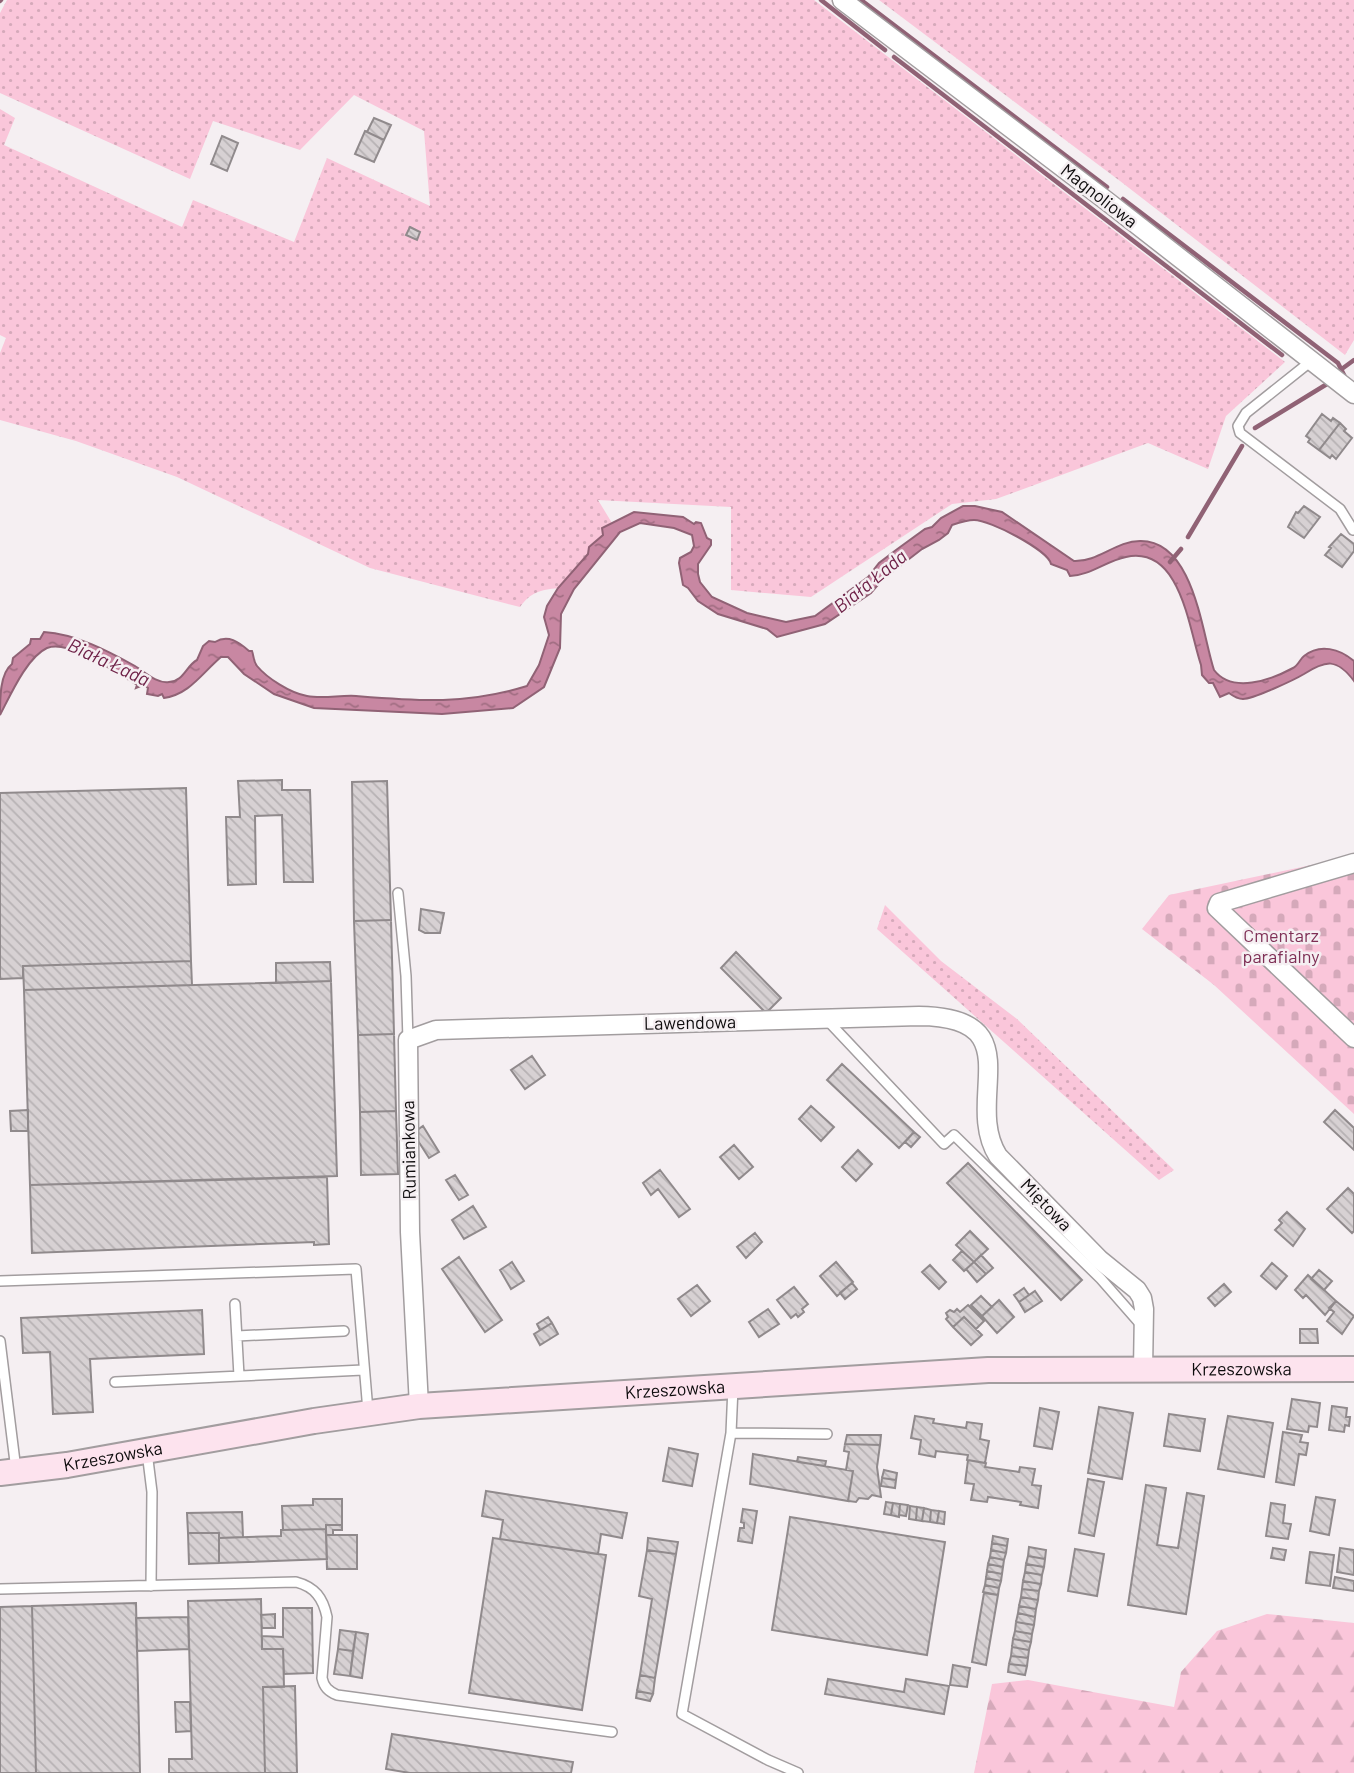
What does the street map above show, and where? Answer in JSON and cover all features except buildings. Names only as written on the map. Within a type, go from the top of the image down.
[{"type":"main road","name":"Krzeszowska","points":[[8,1472],[147,1452],[369,1412],[419,1406],[988,1370],[1354,1369]]},
{"type":"street","name":"Magnoliowa","points":[[842,0],[1108,202],[1354,394]]},
{"type":"street","points":[[1354,863],[1256,890],[1219,903],[1217,908],[1354,1038]]},
{"type":"street","name":"Lawendowa","points":[[408,1040],[436,1030],[943,1017],[958,1020],[971,1028]]},
{"type":"street","name":"Miętowa","points":[[971,1028],[983,1041],[990,1059],[986,1126],[992,1145],[998,1156],[1092,1252],[1137,1290],[1142,1298],[1143,1370]]},
{"type":"street","name":"Rumiankowa","points":[[408,1040],[410,1232],[419,1406]]},
{"type":"lane","points":[[1310,362],[1246,412],[1238,426],[1240,433],[1340,509],[1353,530]]},
{"type":"lane","name":"Rumiankowa","points":[[398,893],[408,1040]]},
{"type":"lane","points":[[827,1020],[943,1144],[954,1135],[1101,1279],[1144,1328]]},
{"type":"lane","points":[[0,1281],[356,1269],[363,1370],[369,1412]]},
{"type":"lane","points":[[235,1304],[239,1376]]},
{"type":"lane","points":[[237,1336],[344,1331]]},
{"type":"lane","points":[[0,1341],[8,1472]]},
{"type":"lane","points":[[115,1382],[363,1370]]},
{"type":"lane","points":[[733,1385],[731,1433],[682,1714],[798,1773]]},
{"type":"lane","points":[[731,1433],[827,1434]]},
{"type":"lane","points":[[147,1452],[152,1492],[151,1586]]},
{"type":"lane","points":[[0,1589],[296,1582],[305,1584],[316,1592],[327,1617],[322,1678],[328,1692],[612,1732]]},
{"type":"green space","points":[[7,0],[814,0],[1285,362],[1226,416],[1208,469],[1148,443],[996,499],[952,504],[811,597],[731,590],[731,507],[598,500],[612,523],[603,528],[603,535],[589,546],[588,554],[558,588],[536,593],[520,607],[370,568],[177,477],[76,441],[0,420],[0,353],[6,338],[0,335],[0,109],[15,118],[4,145],[182,227],[193,200],[294,242],[327,158],[430,206],[424,131],[354,95],[300,150],[213,121],[190,179],[0,93],[0,13]]},
{"type":"green space","points":[[879,0],[1354,0],[1354,340],[1345,355],[1120,181]]},
{"type":"green space","name":"Cmentarz parafialny","points":[[1354,856],[1354,1114],[1214,985],[1142,929],[1169,895]]},
{"type":"green space","points":[[885,905],[941,961],[1017,1019],[1174,1170],[1159,1180],[877,929]]},
{"type":"green space","points":[[1267,1614],[1354,1623],[1354,1773],[974,1773],[992,1684],[1028,1680],[1174,1707],[1181,1672],[1217,1631]]},
{"type":"water","name":"Biała Łada","points":[[963,506],[1002,512],[1074,561],[1091,558],[1131,542],[1158,545],[1173,556],[1184,572],[1200,613],[1214,670],[1222,677],[1241,683],[1252,683],[1295,667],[1310,652],[1330,649],[1343,653],[1354,661],[1354,681],[1337,665],[1325,664],[1255,696],[1241,699],[1229,693],[1220,697],[1213,683],[1209,683],[1202,675],[1180,593],[1159,564],[1145,557],[1126,557],[1070,576],[1067,570],[1051,564],[1040,551],[1017,537],[974,520],[952,525],[948,533],[922,549],[882,580],[871,593],[825,624],[777,637],[767,629],[718,614],[698,601],[683,585],[679,563],[680,558],[691,552],[694,546],[692,535],[674,528],[640,523],[620,532],[574,589],[561,614],[560,648],[544,687],[513,708],[442,714],[314,708],[274,694],[244,674],[228,657],[221,657],[181,692],[164,698],[162,694],[147,694],[148,688],[143,685],[136,688],[137,685],[90,657],[56,646],[47,648],[33,660],[0,715],[5,673],[13,658],[30,644],[31,639],[40,639],[44,632],[91,644],[165,682],[182,676],[197,660],[203,646],[209,641],[224,639],[233,640],[252,651],[257,666],[273,680],[293,692],[307,696],[442,700],[504,692],[527,686],[539,665],[549,635],[544,617],[558,588],[588,554],[589,547],[603,535],[602,528],[634,512],[683,517],[694,524],[701,523],[711,545],[698,564],[698,574],[700,582],[712,597],[747,613],[786,622],[815,616],[868,577],[879,563],[896,550]]},
{"type":"waterway","points":[[821,0],[885,50]]},
{"type":"waterway","points":[[861,0],[1107,187]]},
{"type":"waterway","points":[[894,57],[1282,355]]},
{"type":"waterway","points":[[1123,199],[1338,363],[1345,377]]},
{"type":"waterway","points":[[1339,371],[1354,360]]},
{"type":"waterway","points":[[1255,428],[1327,384]]},
{"type":"waterway","points":[[1188,537],[1242,446]]},
{"type":"waterway","points":[[1170,562],[1181,549]]}]
